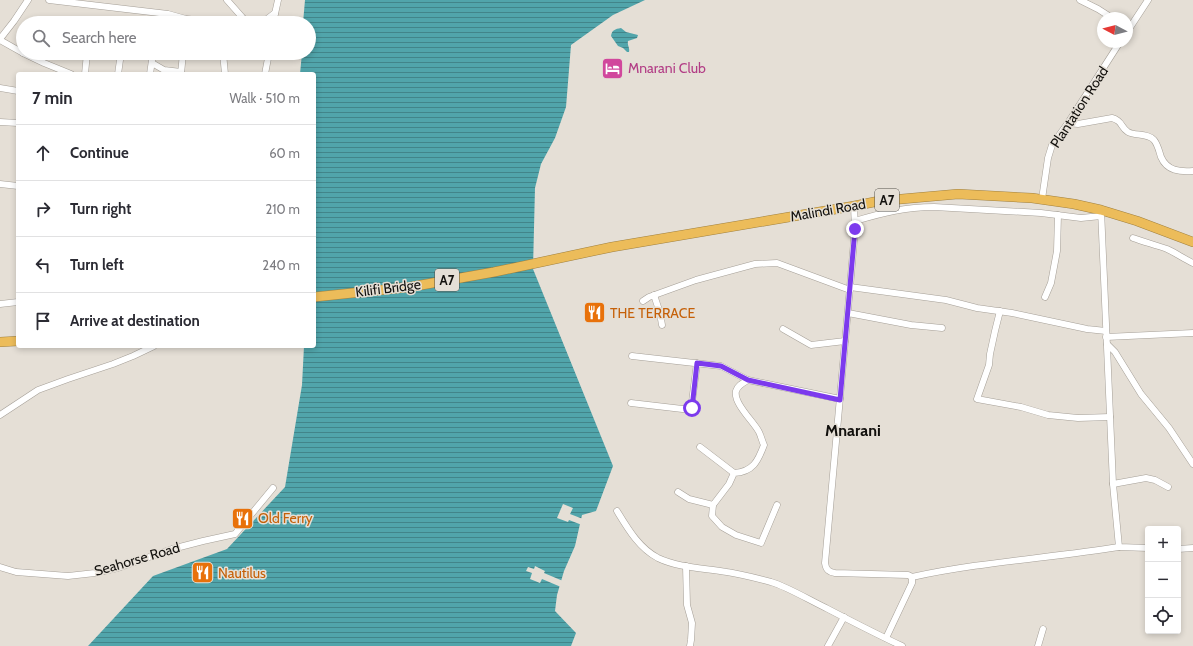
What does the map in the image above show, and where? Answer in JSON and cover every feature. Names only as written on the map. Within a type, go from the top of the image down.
[{"type":"highway","name":"Malindi Road","points":[[579,254],[879,201],[958,194],[981,194],[1042,199],[1074,204],[1101,213],[1137,221],[1193,242]]},
{"type":"highway","name":"Kilifi Bridge","points":[[316,297],[410,287],[494,272],[579,254]]},
{"type":"highway","points":[[0,342],[16,341]]},
{"type":"street","points":[[17,16],[28,0]]},
{"type":"street","points":[[49,0],[176,16]]},
{"type":"street","points":[[227,0],[240,16]]},
{"type":"street","points":[[274,16],[278,0]]},
{"type":"street","points":[[1080,0],[1103,12]]},
{"type":"street","points":[[1133,22],[1148,0]]},
{"type":"street","points":[[271,16],[275,13]]},
{"type":"street","points":[[16,18],[0,40],[16,49]]},
{"type":"street","name":"Plantation Road","points":[[1042,199],[1048,158],[1052,145],[1068,123],[1116,48]]},
{"type":"street","points":[[36,60],[66,72]]},
{"type":"street","points":[[85,72],[86,60]]},
{"type":"street","points":[[118,72],[120,60]]},
{"type":"street","points":[[181,72],[182,60]]},
{"type":"street","points":[[224,60],[226,72]]},
{"type":"street","points":[[265,72],[268,60]]},
{"type":"street","points":[[150,72],[152,63],[164,70],[175,72]]},
{"type":"street","points":[[0,88],[16,91]]},
{"type":"street","points":[[1068,123],[1078,124],[1112,118],[1116,119],[1120,121],[1125,130],[1129,133],[1144,135],[1153,139],[1165,165],[1169,168],[1193,171]]},
{"type":"street","points":[[0,122],[16,123]]},
{"type":"street","points":[[0,184],[16,186]]},
{"type":"street","points":[[854,206],[855,221],[846,341],[825,557],[826,568],[828,571],[835,573],[908,574],[912,578]]},
{"type":"street","points":[[855,221],[886,212],[918,207],[1041,213],[1081,218],[1101,213],[1113,484],[1119,547]]},
{"type":"street","points":[[1045,297],[1051,283],[1056,251],[1058,215]]},
{"type":"street","points":[[1133,238],[1174,252],[1180,257],[1193,262]]},
{"type":"street","points":[[643,301],[654,295],[696,280],[755,264],[777,263],[850,289],[946,300],[977,308],[1025,315],[1106,334],[1193,333]]},
{"type":"street","points":[[654,295],[662,325]]},
{"type":"street","points":[[0,304],[16,302]]},
{"type":"street","points":[[1000,311],[990,354],[989,366],[977,399],[1048,414],[1078,418],[1110,417]]},
{"type":"street","points":[[848,313],[911,325],[942,328]]},
{"type":"street","points":[[783,329],[811,345],[846,341]]},
{"type":"street","points":[[1107,343],[1115,352],[1141,394],[1169,428],[1193,464]]},
{"type":"street","points":[[0,415],[38,390],[113,364],[149,348]]},
{"type":"street","points":[[632,356],[721,366],[748,380],[840,400]]},
{"type":"street","points":[[631,403],[691,410],[697,363]]},
{"type":"street","points":[[700,447],[734,473],[740,473],[756,464],[764,445],[760,433],[740,405],[736,395],[736,390],[739,386],[748,380]]},
{"type":"street","points":[[734,473],[729,484],[713,505],[712,516],[722,527],[736,535],[761,543],[777,505]]},
{"type":"street","points":[[1113,484],[1146,478],[1155,480],[1168,487]]},
{"type":"street","name":"Seahorse Road","points":[[0,567],[16,572],[55,576],[95,573],[118,568],[172,549],[203,540],[235,534],[273,488]]},
{"type":"street","points":[[678,492],[689,499],[713,505]]},
{"type":"street","points":[[617,511],[629,532],[649,552],[668,562],[739,574],[773,583],[902,646]]},
{"type":"street","points":[[912,578],[959,568],[1119,547],[1145,548]]},
{"type":"street","points":[[1181,548],[1193,548]]},
{"type":"street","points":[[686,566],[687,605],[692,623],[692,640],[690,646]]},
{"type":"street","points":[[886,638],[910,588],[912,578]]},
{"type":"street","points":[[828,646],[844,617]]},
{"type":"street","points":[[1038,646],[1043,629]]},
{"type":"water","points":[[305,0],[645,0],[613,15],[571,45],[566,107],[555,138],[541,164],[535,188],[533,269],[613,466],[596,511],[582,515],[575,546],[564,571],[557,595],[555,611],[576,633],[571,646],[88,646],[153,576],[227,549],[285,487],[302,385],[304,348],[316,348],[316,72],[300,72],[301,60],[316,60],[316,16],[304,16]]},
{"type":"water","points":[[621,28],[626,32],[638,35],[637,38],[628,41],[629,52],[618,46],[611,36],[614,30]]},
{"type":"pier","points":[[563,504],[573,508],[570,514],[583,519],[582,525],[569,520],[568,522],[557,518]]},
{"type":"pier","points":[[535,566],[545,571],[544,573],[563,581],[561,587],[542,579],[540,583],[530,579],[532,573],[526,571],[528,567],[534,569]]},
{"type":"place","name":"Mnarani Club","points":[[612,68]]},
{"type":"place","name":"THE TERRACE","points":[[595,313]]},
{"type":"place","name":"Old Ferry","points":[[243,518]]},
{"type":"place","name":"Nautilus","points":[[202,573]]},
{"type":"district","name":"Mnarani","points":[[853,430]]},
{"type":"route","points":[[692,408],[697,363],[721,366],[748,380],[800,390],[840,400],[855,229]]}]
